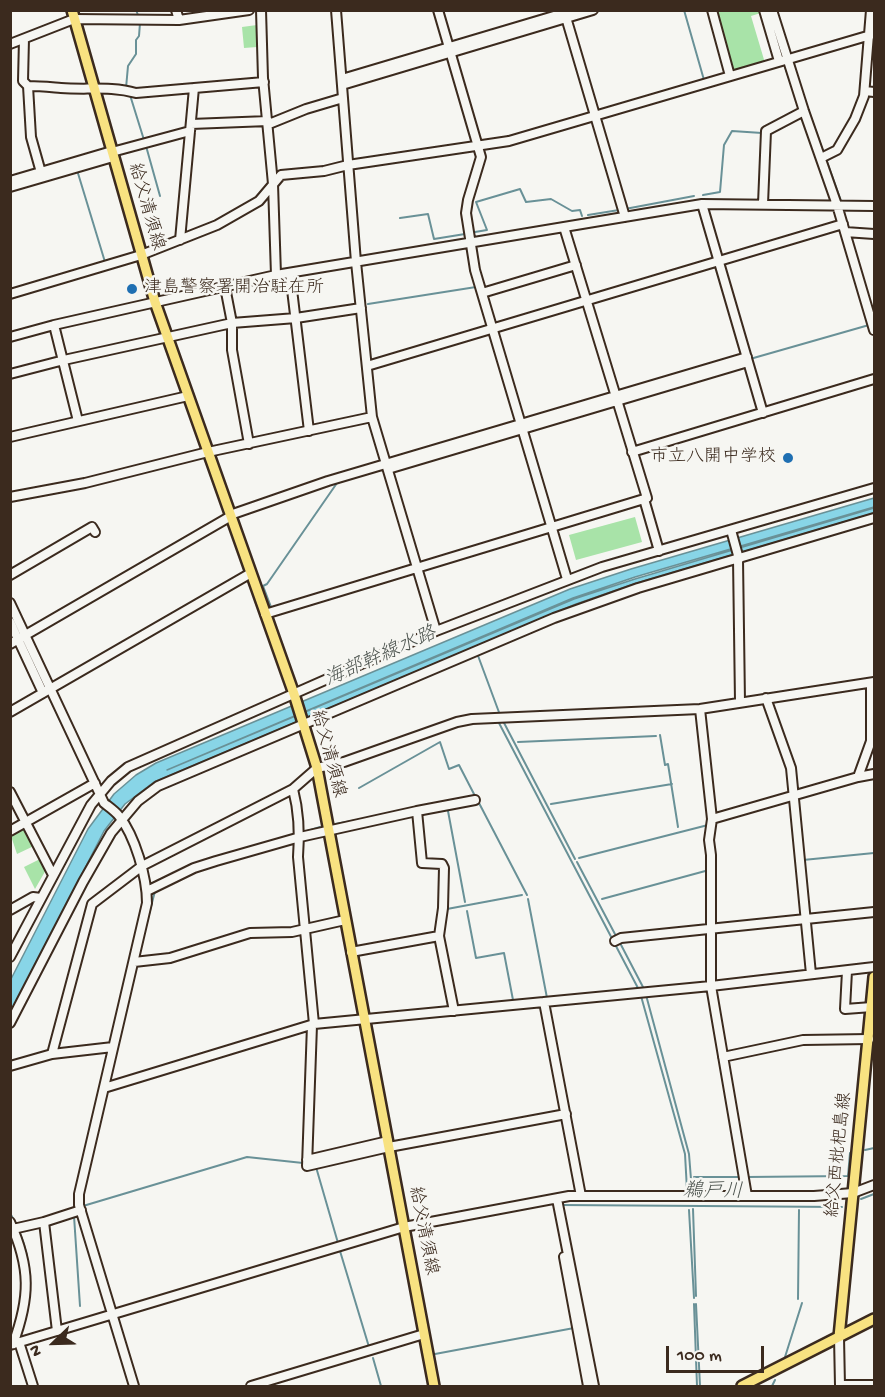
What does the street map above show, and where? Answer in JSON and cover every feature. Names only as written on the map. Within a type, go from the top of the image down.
[{"type":"main road","name":"給父清須線","points":[[73,15],[155,302],[295,698],[317,768],[434,1386]]},
{"type":"main road","name":"給父西枇杷島線","points":[[839,1337],[853,1193],[870,1080],[868,1039],[874,977]]},
{"type":"main road","points":[[742,1386],[874,1319]]},
{"type":"street","points":[[176,10],[179,20]]},
{"type":"street","points":[[10,44],[73,15],[179,20],[249,10]]},
{"type":"street","points":[[261,10],[264,82],[273,184],[276,275]]},
{"type":"street","points":[[336,10],[356,262],[372,417],[436,631]]},
{"type":"street","points":[[438,10],[482,157],[470,192],[466,213],[476,270],[567,579]]},
{"type":"street","points":[[342,82],[574,10]]},
{"type":"street","points":[[565,14],[593,10]]},
{"type":"street","points":[[712,10],[730,76]]},
{"type":"street","points":[[764,10],[821,158],[873,319],[874,330]]},
{"type":"street","points":[[772,10],[783,60]]},
{"type":"street","points":[[821,158],[837,150],[855,119],[865,91],[871,10]]},
{"type":"street","points":[[565,14],[625,217]]},
{"type":"street","points":[[10,294],[141,255],[217,225],[259,201],[281,175],[324,171],[348,165],[509,141],[871,34]]},
{"type":"street","points":[[24,39],[22,81],[28,86],[50,85],[59,88],[94,88],[136,93],[264,82]]},
{"type":"street","points":[[28,86],[31,137],[42,175]]},
{"type":"street","points":[[180,240],[194,88]]},
{"type":"street","points":[[865,91],[874,92]]},
{"type":"street","points":[[10,187],[190,127],[268,122],[343,98]]},
{"type":"street","points":[[763,204],[766,131],[804,111]]},
{"type":"street","points":[[10,181],[42,175]]},
{"type":"street","points":[[702,204],[763,413]]},
{"type":"street","points":[[10,337],[276,275],[702,204],[874,206]]},
{"type":"street","points":[[265,614],[647,498],[564,227]]},
{"type":"street","points":[[367,366],[719,261],[844,228],[874,234]]},
{"type":"street","points":[[482,293],[576,265]]},
{"type":"street","points":[[290,273],[309,431]]},
{"type":"street","points":[[225,286],[232,323],[232,350],[249,444]]},
{"type":"street","points":[[10,374],[232,323],[296,318],[361,308]]},
{"type":"street","points":[[54,325],[78,421]]},
{"type":"street","points":[[10,644],[230,515],[328,481],[387,467],[748,359]]},
{"type":"street","points":[[632,452],[874,379]]},
{"type":"street","points":[[10,437],[188,396]]},
{"type":"street","points":[[10,497],[85,483],[208,452],[372,417]]},
{"type":"street","points":[[10,957],[78,827],[100,793],[128,767],[295,698],[436,631],[567,579],[659,551],[732,534],[874,488]]},
{"type":"street","points":[[644,499],[659,551]]},
{"type":"street","points":[[10,1023],[83,882],[120,817],[158,786],[303,722],[554,618],[638,588],[874,518]]},
{"type":"street","points":[[10,575],[93,527],[95,531],[10,580]]},
{"type":"street","points":[[732,534],[739,558],[740,702]]},
{"type":"street","points":[[10,712],[251,573]]},
{"type":"street","points":[[10,603],[22,637],[47,691],[104,803],[120,817],[142,866],[147,891],[147,903],[134,962],[79,1194],[81,1210],[134,1386]]},
{"type":"street","points":[[10,622],[22,637]]},
{"type":"street","points":[[52,1054],[92,904],[142,866],[293,789],[317,768],[344,762],[457,722],[472,719],[700,709],[873,682],[871,741],[858,777]]},
{"type":"street","points":[[766,698],[791,768],[811,974]]},
{"type":"street","points":[[700,709],[712,819],[709,840],[711,986],[747,1196]]},
{"type":"street","points":[[712,819],[874,774]]},
{"type":"street","points":[[10,831],[95,783]]},
{"type":"street","points":[[293,789],[298,807],[300,837],[298,857],[313,1025],[307,1166],[388,1144],[566,1114]]},
{"type":"street","points":[[10,792],[53,875]]},
{"type":"street","points":[[147,891],[194,868],[300,837],[474,800]]},
{"type":"street","points":[[417,811],[422,863],[442,864],[444,868],[443,908],[439,936],[454,1011]]},
{"type":"street","points":[[10,910],[33,897],[41,898]]},
{"type":"street","points":[[615,941],[621,938],[874,912]]},
{"type":"street","points":[[134,962],[170,957],[250,933],[292,932],[345,921]]},
{"type":"street","points":[[351,952],[439,936]]},
{"type":"street","points":[[104,1088],[313,1025],[711,986],[874,967]]},
{"type":"street","points":[[847,971],[845,1009],[872,1007]]},
{"type":"street","points":[[544,1002],[581,1196]]},
{"type":"street","points":[[723,1057],[803,1040],[868,1039]]},
{"type":"street","points":[[10,1066],[52,1054],[113,1047]]},
{"type":"street","points":[[13,1347],[57,1331],[404,1227],[581,1196],[814,1196],[853,1193],[874,1185]]},
{"type":"street","points":[[555,1199],[594,1386]]},
{"type":"street","points":[[33,1386],[13,1347],[25,1305],[26,1278],[12,1226],[44,1222],[81,1210]]},
{"type":"street","points":[[44,1222],[57,1331]]},
{"type":"street","points":[[579,1322],[588,1386]]},
{"type":"street","points":[[251,1386],[424,1334]]},
{"type":"street","points":[[839,1337],[840,1386],[874,1385]]},
{"type":"green space","points":[[713,11],[764,12],[751,16],[765,63],[733,73]]},
{"type":"green space","points":[[257,25],[257,47],[244,48],[242,27]]},
{"type":"green space","points":[[635,517],[642,542],[576,560],[569,535]]},
{"type":"green space","points":[[27,827],[36,845],[17,854],[11,836]]},
{"type":"green space","points":[[42,858],[47,868],[35,889],[24,867]]},
{"type":"water","points":[[874,498],[874,507],[635,577],[573,598],[167,770],[574,599],[874,508],[874,513],[637,583],[576,604],[154,782],[125,804],[104,831],[11,1012],[11,979],[88,829],[114,794],[136,775],[156,763],[570,589]]},
{"type":"waterway","points":[[136,10],[138,15]]},
{"type":"waterway","points":[[684,10],[704,80]]},
{"type":"waterway","points":[[768,10],[782,56]]},
{"type":"waterway","points":[[126,88],[128,66],[136,54],[140,23]]},
{"type":"waterway","points":[[784,64],[796,99]]},
{"type":"waterway","points":[[800,86],[824,154]]},
{"type":"waterway","points":[[130,95],[144,140]]},
{"type":"waterway","points":[[703,195],[720,192],[724,145],[732,131],[762,133]]},
{"type":"waterway","points":[[146,146],[160,196]]},
{"type":"waterway","points":[[826,159],[841,201]]},
{"type":"waterway","points":[[77,170],[105,262]]},
{"type":"waterway","points":[[475,232],[487,230],[476,202],[520,189],[526,202],[551,199],[572,211],[580,210],[582,216]]},
{"type":"waterway","points":[[260,205],[270,195]]},
{"type":"waterway","points":[[625,209],[694,196]]},
{"type":"waterway","points":[[228,223],[251,210]]},
{"type":"waterway","points":[[588,215],[619,210]]},
{"type":"waterway","points":[[400,218],[428,214],[434,239],[465,234]]},
{"type":"waterway","points":[[822,234],[839,229]]},
{"type":"waterway","points":[[368,304],[476,287],[479,297]]},
{"type":"waterway","points":[[750,359],[869,325]]},
{"type":"waterway","points":[[271,607],[263,586],[267,584],[337,483],[363,474]]},
{"type":"waterway","points":[[557,532],[568,569]]},
{"type":"waterway","points":[[10,614],[78,758]]},
{"type":"waterway","points":[[477,653],[500,715]]},
{"type":"waterway","points":[[502,719],[575,859]]},
{"type":"waterway","points":[[499,723],[639,990]]},
{"type":"waterway","points":[[660,735],[665,765],[668,764],[678,827]]},
{"type":"waterway","points":[[518,742],[656,736]]},
{"type":"waterway","points":[[359,788],[440,742],[449,769],[459,765],[475,796]]},
{"type":"waterway","points":[[551,804],[672,784]]},
{"type":"waterway","points":[[479,803],[527,895]]},
{"type":"waterway","points":[[448,811],[465,902]]},
{"type":"waterway","points":[[335,824],[368,818]]},
{"type":"waterway","points":[[579,858],[708,825]]},
{"type":"waterway","points":[[304,832],[320,827]]},
{"type":"waterway","points":[[804,862],[803,860],[874,853]]},
{"type":"waterway","points":[[577,862],[616,936]]},
{"type":"waterway","points":[[174,882],[198,870]]},
{"type":"waterway","points":[[602,899],[709,870]]},
{"type":"waterway","points":[[144,934],[155,891]]},
{"type":"waterway","points":[[447,909],[522,895]]},
{"type":"waterway","points":[[528,899],[547,998]]},
{"type":"waterway","points":[[467,911],[476,958],[504,953],[513,1000]]},
{"type":"waterway","points":[[619,941],[644,989]]},
{"type":"waterway","points":[[133,982],[135,970]]},
{"type":"waterway","points":[[124,1018],[132,985]]},
{"type":"waterway","points":[[646,995],[689,1154],[692,1192]]},
{"type":"waterway","points":[[641,996],[685,1154],[687,1190]]},
{"type":"waterway","points":[[548,1004],[562,1078]]},
{"type":"waterway","points":[[114,1059],[123,1025]]},
{"type":"waterway","points":[[76,1201],[75,1195],[94,1113]]},
{"type":"waterway","points":[[574,1140],[584,1191]]},
{"type":"waterway","points":[[865,1150],[874,1148]]},
{"type":"waterway","points":[[747,1177],[848,1176],[850,1153]]},
{"type":"waterway","points":[[83,1206],[247,1157],[303,1163]]},
{"type":"waterway","points":[[316,1167],[338,1243]]},
{"type":"waterway","points":[[694,1177],[741,1177]]},
{"type":"waterway","name":"鵜戸川","points":[[861,1199],[874,1194]]},
{"type":"waterway","name":"鵜戸川","points":[[561,1205],[842,1207]]},
{"type":"waterway","points":[[693,1209],[696,1296]]},
{"type":"waterway","points":[[689,1210],[694,1298]]},
{"type":"waterway","points":[[798,1299],[799,1210]]},
{"type":"waterway","points":[[10,1213],[16,1224]]},
{"type":"waterway","points":[[74,1216],[80,1306]]},
{"type":"waterway","points":[[19,1231],[27,1254],[30,1279],[23,1327]]},
{"type":"waterway","points":[[340,1251],[369,1347]]},
{"type":"waterway","points":[[785,1357],[802,1303]]},
{"type":"waterway","points":[[694,1304],[697,1386]]},
{"type":"waterway","points":[[696,1304],[700,1386]]},
{"type":"waterway","points":[[435,1354],[574,1328]]},
{"type":"waterway","points":[[373,1358],[381,1386]]},
{"type":"waterway","points":[[772,1386],[775,1380]]},
{"type":"place","name":"津島警察署開治駐在所","points":[[132,289]]},
{"type":"place","name":"市立八開中学校","points":[[788,458]]},
{"type":"water label","name":"海部幹線水路","points":[[381,658]]}]
